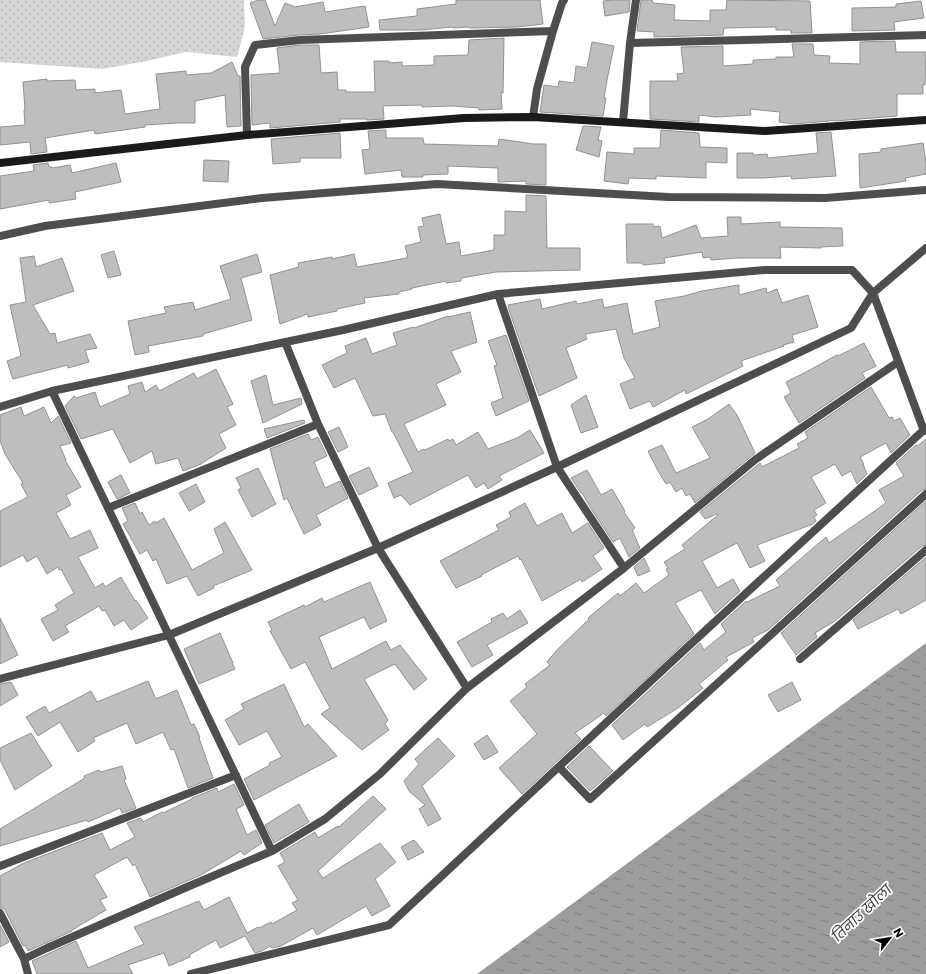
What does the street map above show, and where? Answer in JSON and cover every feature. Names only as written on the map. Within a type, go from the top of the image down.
[{"type":"main road","points":[[0,163],[247,136],[464,118],[533,117],[764,131],[926,122]]},
{"type":"street","points":[[533,117],[538,89],[553,31],[564,0]]},
{"type":"street","points":[[623,122],[630,43],[636,0]]},
{"type":"street","points":[[247,136],[245,67],[255,45],[300,40],[553,31]]},
{"type":"street","points":[[630,43],[926,35]]},
{"type":"street","points":[[0,236],[45,226],[262,198],[437,184],[668,198],[825,198],[926,190]]},
{"type":"street","points":[[0,679],[169,635],[378,548],[557,467],[851,328],[872,293],[926,248]]},
{"type":"street","points":[[0,407],[52,390],[343,330],[498,294],[765,270],[852,270],[872,293],[925,429],[559,766],[389,925],[191,974]]},
{"type":"street","points":[[498,294],[557,467],[624,568]]},
{"type":"street","points":[[285,342],[318,424],[378,548],[467,688]]},
{"type":"street","points":[[24,960],[61,942],[272,851],[325,820],[374,779],[467,688],[624,568],[756,459],[898,362]]},
{"type":"street","points":[[52,390],[272,851]]},
{"type":"street","points":[[108,508],[318,424]]},
{"type":"street","points":[[559,766],[590,799],[926,494]]},
{"type":"street","points":[[800,659],[926,550]]},
{"type":"street","points":[[0,866],[236,775]]},
{"type":"street","points":[[0,913],[24,960],[28,974]]},
{"type":"shaded area","points":[[0,0],[245,0],[245,27],[237,57],[186,52],[102,69],[0,62]]},
{"type":"water","name":"तिनाउ खोला","points":[[926,643],[926,974],[477,974]]},
{"type":"building","points":[[258,0],[265,0],[275,26],[285,3],[295,7],[323,2],[325,12],[365,6],[369,27],[320,34],[263,39],[250,3]]},
{"type":"building","points":[[456,0],[540,0],[543,24],[517,27],[453,27],[421,30],[380,30],[379,20],[417,16],[417,9],[456,4]]},
{"type":"building","points":[[630,0],[629,12],[605,16],[603,1]]},
{"type":"building","points":[[641,0],[652,0],[653,3],[675,5],[674,20],[710,21],[710,10],[726,10],[727,0],[810,1],[812,33],[791,33],[791,30],[776,30],[776,27],[724,28],[723,35],[654,37],[654,32],[637,31]]},
{"type":"building","points":[[921,1],[924,18],[894,22],[895,30],[852,31],[852,8],[896,7],[896,4]]},
{"type":"building","points":[[504,38],[503,93],[501,92],[502,109],[479,110],[479,108],[452,106],[422,107],[422,105],[383,106],[384,119],[340,119],[340,122],[270,128],[270,123],[252,125],[251,75],[280,73],[277,48],[300,45],[319,45],[321,73],[337,72],[338,90],[346,90],[346,92],[375,92],[374,61],[389,61],[389,63],[402,62],[402,66],[434,65],[434,56],[468,55],[469,40]]},
{"type":"building","points":[[895,41],[896,52],[926,52],[925,85],[923,84],[923,94],[897,94],[897,116],[835,121],[829,120],[794,124],[779,122],[780,112],[750,109],[751,115],[716,117],[699,115],[699,122],[650,119],[650,81],[678,81],[677,74],[684,73],[681,47],[723,46],[723,66],[753,64],[753,60],[776,59],[776,57],[794,57],[792,44],[813,44],[814,55],[830,56],[829,63],[860,64],[860,42]]},
{"type":"building","points":[[592,42],[614,46],[604,98],[606,98],[603,116],[540,112],[544,85],[558,87],[559,81],[574,83],[576,66],[587,68]]},
{"type":"building","points":[[232,62],[238,76],[240,76],[241,126],[227,127],[225,95],[195,101],[195,123],[145,125],[145,127],[95,134],[94,130],[45,138],[47,152],[31,154],[30,142],[0,145],[0,127],[25,125],[23,82],[47,79],[47,81],[75,80],[76,90],[95,89],[95,93],[121,90],[125,114],[160,109],[156,74],[186,71],[186,75],[211,73]]},
{"type":"building","points":[[583,126],[601,127],[598,140],[602,141],[599,157],[576,150]]},
{"type":"building","points":[[386,130],[386,138],[423,138],[424,144],[498,146],[499,139],[534,144],[546,144],[546,185],[526,184],[526,181],[498,182],[498,168],[448,166],[448,174],[423,175],[423,177],[402,177],[401,170],[365,174],[362,150],[370,149],[368,131]]},
{"type":"building","points":[[661,130],[699,133],[700,147],[727,148],[727,163],[706,162],[706,178],[656,176],[656,179],[629,178],[628,184],[604,181],[607,152],[634,154],[634,148],[660,148]]},
{"type":"building","points":[[831,132],[836,176],[792,179],[791,176],[737,178],[737,153],[753,153],[753,155],[767,154],[768,158],[818,153],[816,133]]},
{"type":"building","points":[[340,133],[341,158],[300,158],[300,162],[273,164],[271,139]]},
{"type":"building","points":[[923,143],[926,174],[905,178],[906,181],[860,188],[859,154],[881,152],[881,149]]},
{"type":"building","points":[[204,160],[229,161],[228,182],[203,181]]},
{"type":"building","points":[[48,163],[49,167],[53,168],[70,165],[72,173],[116,163],[121,182],[75,192],[76,199],[49,203],[49,200],[0,209],[0,176],[34,171],[33,165]]},
{"type":"building","points":[[526,195],[546,196],[547,248],[580,248],[580,270],[496,272],[461,278],[461,281],[446,283],[446,281],[412,288],[399,292],[399,294],[364,298],[365,303],[308,317],[308,314],[280,324],[270,275],[299,267],[298,263],[332,257],[332,259],[354,254],[357,267],[407,258],[405,246],[421,242],[418,227],[424,226],[422,218],[440,214],[446,244],[459,242],[461,256],[494,250],[494,235],[505,235],[505,211],[526,212]]},
{"type":"building","points":[[727,217],[741,217],[741,224],[780,222],[780,227],[842,228],[843,246],[821,248],[780,247],[781,258],[738,258],[711,260],[710,257],[703,258],[702,252],[664,258],[665,263],[643,265],[642,263],[627,263],[626,224],[653,224],[653,227],[660,226],[662,238],[696,225],[701,238],[728,236]]},
{"type":"building","points":[[114,251],[121,275],[108,278],[101,255]]},
{"type":"building","points":[[257,254],[262,272],[241,278],[252,320],[203,334],[203,336],[148,346],[149,352],[135,355],[128,321],[166,313],[164,307],[193,302],[195,310],[231,299],[220,266]]},
{"type":"building","points":[[34,256],[36,267],[62,258],[74,291],[33,305],[50,334],[55,333],[57,343],[90,334],[97,348],[85,350],[89,362],[68,368],[68,365],[13,379],[7,361],[21,356],[10,305],[26,302],[20,258]]},
{"type":"building","points":[[739,285],[739,295],[766,288],[767,293],[777,289],[782,303],[808,295],[818,327],[792,335],[794,342],[741,361],[743,366],[686,394],[685,390],[653,407],[650,401],[630,409],[620,384],[635,378],[624,358],[616,329],[585,334],[587,339],[566,348],[577,378],[539,396],[508,305],[540,299],[542,309],[576,301],[577,304],[602,299],[604,308],[627,303],[633,334],[660,327],[655,301]]},
{"type":"building","points":[[470,312],[477,342],[451,351],[461,372],[436,384],[446,405],[404,424],[418,452],[448,439],[449,441],[453,439],[456,445],[478,432],[488,449],[517,438],[530,430],[544,453],[499,476],[502,480],[488,489],[484,483],[476,488],[468,475],[410,505],[401,495],[394,498],[388,483],[413,472],[392,432],[385,414],[373,416],[355,378],[334,388],[322,365],[347,353],[345,346],[366,338],[372,354],[397,345],[393,333],[413,327],[414,328],[448,316]]},
{"type":"building","points":[[506,335],[529,401],[496,416],[491,403],[503,398],[494,366],[497,365],[488,341]]},
{"type":"building","points":[[864,343],[876,366],[862,373],[865,378],[799,423],[784,397],[791,393],[786,382],[837,355],[838,356]]},
{"type":"building","points":[[216,369],[233,404],[227,407],[236,425],[219,434],[226,448],[199,465],[183,471],[178,458],[156,464],[152,451],[130,463],[113,429],[81,439],[65,406],[74,396],[76,398],[95,392],[100,407],[130,394],[128,386],[142,382],[145,392],[156,385],[159,391],[194,373],[197,379]]},
{"type":"building","points":[[266,375],[273,405],[301,398],[302,404],[263,423],[251,381]]},
{"type":"building","points":[[871,387],[889,418],[892,417],[894,421],[900,418],[910,435],[891,453],[886,443],[860,457],[867,474],[857,484],[851,471],[842,476],[835,464],[811,477],[826,503],[814,510],[817,515],[814,517],[816,521],[813,524],[757,545],[765,561],[750,568],[737,543],[702,561],[717,588],[733,579],[740,591],[715,614],[701,590],[675,603],[694,634],[606,716],[604,713],[575,733],[581,739],[522,794],[499,768],[537,734],[510,701],[527,687],[525,684],[550,665],[547,662],[556,651],[589,619],[588,618],[618,593],[620,596],[636,583],[644,593],[669,575],[666,569],[668,568],[664,562],[685,549],[682,545],[718,515],[717,514],[705,519],[700,512],[760,463],[762,467],[799,448],[797,444],[808,438],[805,432]]},
{"type":"building","points":[[586,395],[598,427],[581,433],[571,405]]},
{"type":"building","points":[[729,404],[737,415],[755,453],[695,503],[690,494],[686,496],[682,488],[676,492],[670,482],[666,484],[648,451],[662,445],[676,473],[710,458],[692,427],[708,419]]},
{"type":"building","points":[[21,407],[24,416],[44,407],[51,423],[58,416],[71,443],[60,446],[65,460],[81,487],[66,495],[71,505],[56,513],[70,539],[90,530],[98,548],[78,557],[95,588],[103,583],[105,587],[121,577],[135,601],[136,600],[148,618],[131,630],[124,620],[114,626],[105,610],[102,611],[99,606],[65,626],[69,632],[53,641],[41,619],[58,610],[55,605],[74,593],[61,569],[59,570],[58,567],[47,574],[37,556],[27,562],[23,555],[0,567],[0,511],[28,497],[21,484],[23,483],[5,454],[0,441],[0,415]]},
{"type":"building","points":[[304,420],[305,423],[267,438],[264,429]]},
{"type":"building","points":[[339,427],[348,447],[338,452],[328,432]]},
{"type":"building","points":[[308,434],[311,440],[318,437],[327,456],[314,462],[325,488],[340,481],[348,498],[316,515],[321,525],[304,534],[287,498],[284,500],[270,449]]},
{"type":"building","points":[[926,439],[926,489],[922,490],[768,630],[752,638],[754,642],[726,657],[728,660],[699,684],[703,688],[678,708],[647,727],[645,724],[623,740],[612,725],[700,643],[704,650],[726,632],[721,624],[746,601],[747,602],[780,586],[776,580],[826,537],[829,543],[886,503],[879,490],[904,476],[896,463],[916,445],[917,446]]},
{"type":"building","points":[[369,467],[378,486],[359,495],[349,476]]},
{"type":"building","points":[[258,468],[276,504],[252,517],[238,490],[241,488],[236,478]]},
{"type":"building","points":[[587,470],[601,495],[612,489],[625,511],[624,512],[635,528],[632,530],[640,548],[629,557],[620,538],[613,542],[571,478]]},
{"type":"building","points":[[121,475],[130,493],[117,499],[108,482]]},
{"type":"building","points":[[196,484],[205,502],[189,511],[179,493]]},
{"type":"building","points":[[926,501],[926,545],[922,546],[835,621],[815,633],[817,637],[796,655],[781,633]]},
{"type":"building","points":[[135,503],[140,514],[142,512],[149,525],[164,518],[192,570],[224,553],[214,529],[225,522],[252,570],[213,586],[214,588],[198,596],[187,576],[167,584],[156,559],[153,561],[147,550],[140,554],[123,524],[128,521],[122,508]]},
{"type":"building","points":[[525,503],[537,526],[562,513],[572,533],[588,523],[604,548],[593,556],[602,569],[582,582],[581,579],[542,601],[521,559],[520,560],[518,556],[481,575],[482,576],[456,588],[440,561],[499,530],[496,525],[511,517],[509,512]]},
{"type":"building","points":[[926,557],[926,600],[901,614],[898,609],[858,629],[853,620]]},
{"type":"building","points":[[644,558],[650,571],[638,576],[634,567]]},
{"type":"building","points":[[370,582],[387,621],[370,629],[364,617],[319,637],[332,669],[386,641],[391,650],[400,645],[427,679],[414,690],[395,664],[364,679],[388,720],[385,724],[389,730],[362,750],[321,714],[330,708],[305,662],[291,669],[270,631],[272,630],[268,622],[304,605],[305,607],[322,598],[324,602]]},
{"type":"building","points":[[520,610],[528,623],[487,645],[493,655],[472,667],[457,642],[492,622],[491,619],[503,613],[507,619]]},
{"type":"building","points":[[0,618],[18,655],[0,664]]},
{"type":"building","points":[[220,633],[235,669],[199,684],[184,649]]},
{"type":"building","points":[[148,681],[156,699],[177,690],[191,725],[194,724],[200,737],[199,738],[213,778],[188,788],[174,749],[171,750],[163,732],[136,744],[127,723],[93,738],[95,741],[78,752],[60,722],[38,736],[26,717],[45,706],[49,713],[91,691],[97,702]]},
{"type":"building","points":[[11,682],[18,695],[0,706],[0,684]]},
{"type":"building","points":[[792,682],[801,700],[778,712],[768,695]]},
{"type":"building","points":[[284,684],[304,727],[308,724],[337,756],[254,800],[244,779],[270,765],[269,763],[282,757],[267,731],[239,745],[225,720],[244,709],[241,704]]},
{"type":"building","points":[[31,733],[52,766],[15,790],[0,760],[0,748]]},
{"type":"building","points":[[487,735],[498,752],[484,760],[474,744]]},
{"type":"building","points":[[438,738],[455,756],[422,786],[441,819],[428,826],[419,809],[425,805],[409,791],[404,781],[419,764],[415,759]]},
{"type":"building","points":[[589,746],[613,771],[590,791],[567,767]]},
{"type":"building","points":[[122,766],[126,779],[124,780],[136,808],[122,813],[120,808],[88,822],[87,820],[0,846],[0,829],[85,778],[84,776],[99,770],[101,772]]},
{"type":"building","points":[[234,784],[244,805],[236,809],[247,835],[256,830],[262,843],[244,855],[241,851],[201,875],[150,897],[135,864],[133,866],[127,857],[94,875],[107,897],[100,900],[106,910],[72,931],[28,951],[25,945],[23,946],[5,910],[0,908],[0,876],[24,863],[102,833],[110,850],[135,837],[127,823],[141,818],[143,822],[192,798],[217,788],[218,792]]},
{"type":"building","points":[[373,796],[386,809],[318,871],[323,878],[380,843],[396,862],[375,879],[390,906],[372,916],[366,906],[317,935],[313,928],[281,946],[272,948],[270,946],[255,953],[245,936],[220,948],[216,940],[189,955],[190,957],[169,966],[164,953],[128,965],[133,974],[37,974],[32,961],[76,941],[88,968],[144,944],[134,927],[199,901],[204,910],[229,897],[247,933],[271,922],[272,924],[297,910],[292,903],[298,900],[278,866],[285,862],[280,853],[315,832],[318,838],[338,826],[339,827]]},
{"type":"building","points":[[299,804],[309,822],[274,843],[265,825]]},
{"type":"building","points":[[414,840],[424,852],[408,860],[401,847]]},
{"type":"building","points":[[0,925],[9,942],[0,947]]}]
